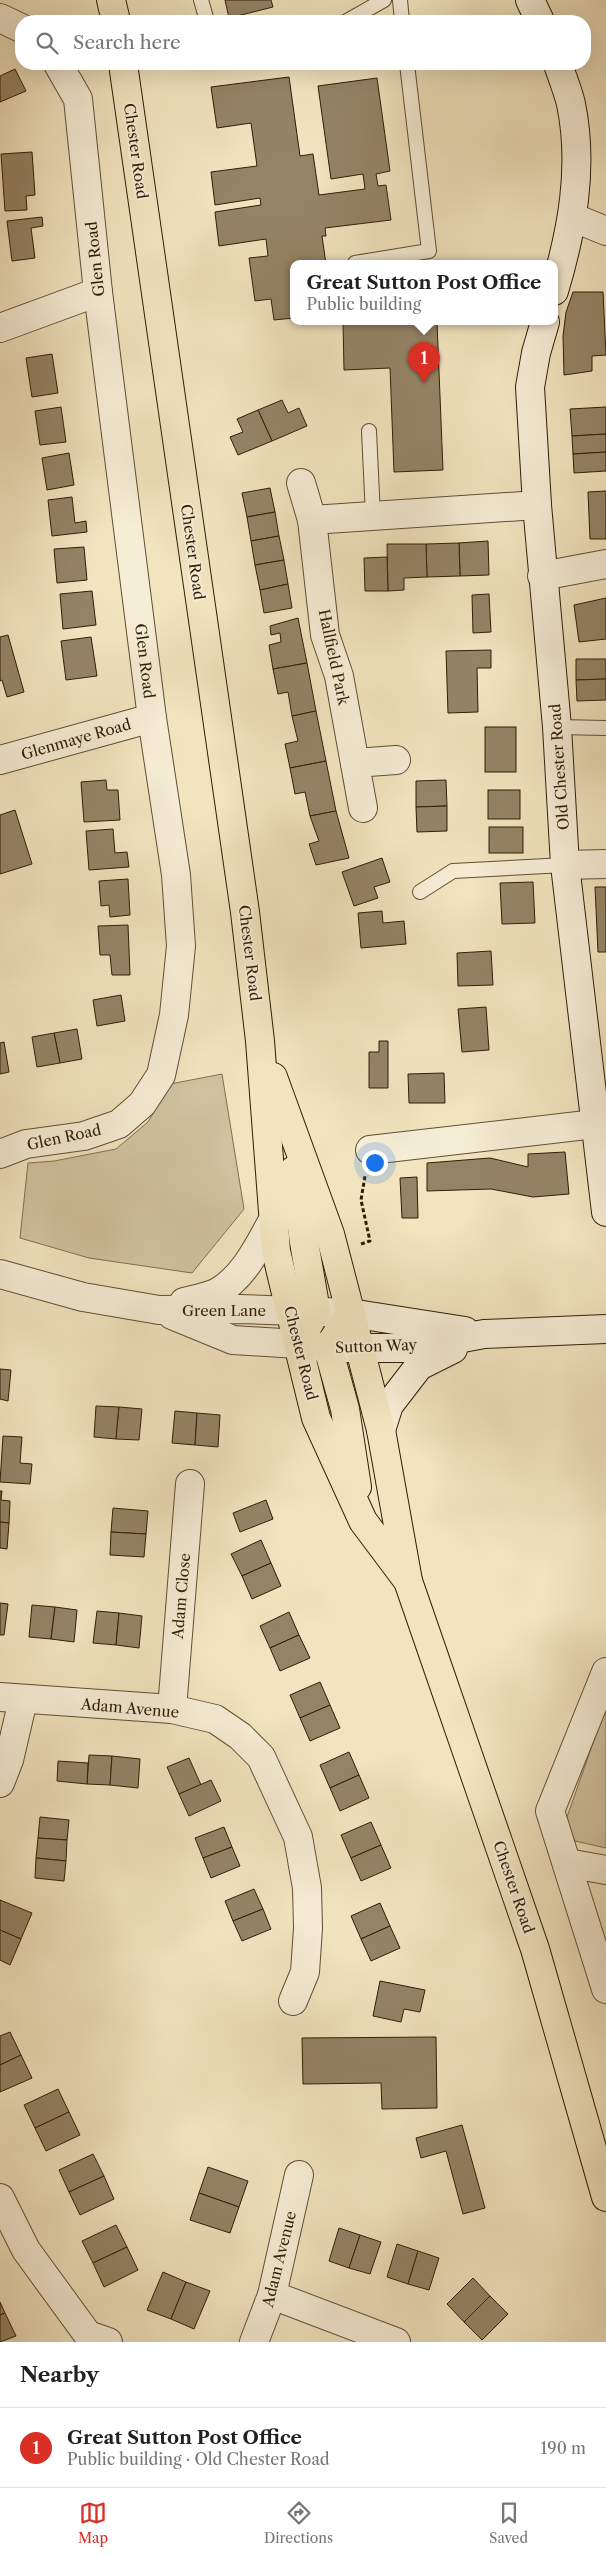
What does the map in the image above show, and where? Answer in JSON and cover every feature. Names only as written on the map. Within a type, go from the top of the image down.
[{"type":"main road","points":[[111,0],[115,15]]},
{"type":"main road","name":"Chester Road","points":[[125,70],[245,912],[260,1041],[276,1251],[303,1311],[298,1344],[316,1418],[363,1521],[408,1581]]},
{"type":"main road","name":"Chester Road","points":[[260,1041],[334,1250],[381,1430],[408,1581],[535,1949],[606,2197]]},
{"type":"main road","points":[[287,1118],[304,1242],[303,1311]]},
{"type":"main road","points":[[350,1313],[328,1348],[345,1409],[363,1521]]},
{"type":"street","points":[[530,0],[537,15]]},
{"type":"street","points":[[0,18],[15,25]]},
{"type":"street","name":"Glen Road","points":[[0,1154],[26,1144],[84,1136],[120,1124],[142,1104],[161,1075],[174,1015],[181,946],[176,875],[152,718],[98,292],[78,99],[61,70]]},
{"type":"street","points":[[558,277],[572,217],[577,163],[571,104],[560,70]]},
{"type":"street","points":[[572,217],[606,231]]},
{"type":"street","points":[[0,328],[98,292]]},
{"type":"street","name":"Old Chester Road","points":[[544,325],[536,353],[530,387],[537,505],[557,727],[565,865],[598,1079],[596,1124],[606,1212]]},
{"type":"street","name":"Hallfield Park","points":[[301,483],[312,520],[325,635],[339,676],[363,808]]},
{"type":"street","points":[[312,520],[537,505]]},
{"type":"street","points":[[542,576],[606,564]]},
{"type":"street","name":"Glenmaye Road","points":[[0,760],[152,718]]},
{"type":"street","points":[[355,763],[396,760]]},
{"type":"street","points":[[565,865],[606,864]]},
{"type":"street","points":[[370,1150],[596,1124]]},
{"type":"street","name":"Green Lane","points":[[158,1310],[216,1293],[230,1283],[253,1256],[274,1218]]},
{"type":"street","name":"Green Lane","points":[[0,1274],[83,1297],[158,1310],[350,1313]]},
{"type":"street","name":"Green Lane","points":[[158,1310],[233,1340],[298,1344]]},
{"type":"street","name":"Sutton Way","points":[[350,1313],[484,1334]]},
{"type":"street","name":"Sutton Way","points":[[298,1344],[328,1348],[410,1348],[484,1334],[606,1329]]},
{"type":"street","name":"Sutton Way","points":[[381,1430],[389,1405],[419,1366],[484,1334]]},
{"type":"street","name":"Adam Close","points":[[172,1709],[190,1484]]},
{"type":"street","points":[[606,1672],[550,1812],[606,1989]]},
{"type":"street","points":[[0,1782],[9,1760],[11,1699]]},
{"type":"street","name":"Adam Avenue","points":[[11,1699],[172,1709],[214,1719],[240,1736],[261,1757],[298,1836],[307,1888],[308,1928],[305,1972],[293,2001]]},
{"type":"street","points":[[566,1863],[606,1870]]},
{"type":"street","name":"Adam Avenue","points":[[254,2342],[272,2295],[299,2176]]},
{"type":"street","points":[[0,2198],[26,2250],[88,2334],[108,2342]]},
{"type":"street","points":[[272,2295],[396,2342]]},
{"type":"lane","points":[[201,0],[205,15]]},
{"type":"lane","points":[[358,15],[384,0]]},
{"type":"lane","points":[[400,0],[401,15]]},
{"type":"lane","points":[[375,260],[429,252],[408,70]]},
{"type":"lane","points":[[369,430],[374,516]]},
{"type":"lane","points":[[557,727],[606,728]]},
{"type":"lane","points":[[420,892],[453,871],[565,865]]},
{"type":"path","points":[[334,1250],[370,1242],[361,1200],[370,1150]]},
{"type":"shaded area","points":[[222,1074],[244,1209],[192,1273],[89,1258],[20,1238],[28,1163],[54,1161],[116,1149],[148,1122],[170,1084]]},
{"type":"shaded area","points":[[606,1706],[606,1848],[575,1841],[566,1820]]},
{"type":"building","points":[[225,0],[271,0],[273,7],[241,15],[228,15]]},
{"type":"building","points":[[15,69],[26,91],[0,102],[0,76]]},
{"type":"building","points":[[289,77],[300,156],[313,154],[319,195],[365,189],[363,174],[331,179],[318,86],[377,78],[390,171],[376,174],[378,186],[386,185],[391,220],[325,228],[326,236],[322,236],[325,260],[290,260],[290,318],[274,320],[271,299],[255,301],[249,258],[268,256],[266,239],[219,246],[215,212],[261,205],[260,198],[215,205],[211,172],[257,166],[251,123],[217,128],[211,87]]},
{"type":"building","points":[[32,152],[35,195],[26,196],[27,210],[5,211],[1,154]]},
{"type":"building","points":[[42,217],[43,226],[31,228],[35,258],[12,261],[7,221]]},
{"type":"building","points":[[573,292],[603,292],[606,355],[592,356],[592,371],[564,375],[563,336],[566,312]]},
{"type":"building","points":[[343,325],[437,325],[443,470],[394,472],[390,368],[344,370]]},
{"type":"building","points":[[52,354],[58,393],[32,397],[26,358]]},
{"type":"building","points":[[282,400],[288,413],[299,408],[307,426],[272,441],[258,410]]},
{"type":"building","points":[[61,407],[66,442],[40,445],[35,411]]},
{"type":"building","points":[[606,407],[606,434],[572,436],[570,409]]},
{"type":"building","points":[[258,410],[272,441],[238,455],[230,437],[243,432],[237,419]]},
{"type":"building","points":[[606,434],[606,452],[573,454],[572,436]]},
{"type":"building","points":[[606,452],[606,471],[574,473],[573,454]]},
{"type":"building","points":[[69,453],[74,485],[47,490],[42,458]]},
{"type":"building","points":[[270,488],[275,512],[247,517],[242,493]]},
{"type":"building","points":[[606,491],[606,539],[590,539],[588,492]]},
{"type":"building","points":[[72,497],[75,523],[86,521],[87,532],[52,536],[48,500]]},
{"type":"building","points":[[275,512],[279,536],[251,541],[247,517]]},
{"type":"building","points":[[279,536],[284,560],[255,565],[251,541]]},
{"type":"building","points":[[488,541],[489,575],[460,576],[459,543]]},
{"type":"building","points":[[459,543],[460,576],[427,577],[426,544]]},
{"type":"building","points":[[387,544],[426,544],[427,577],[404,578],[404,590],[388,591]]},
{"type":"building","points":[[84,547],[87,580],[57,583],[54,549]]},
{"type":"building","points":[[387,557],[388,591],[365,591],[364,558]]},
{"type":"building","points":[[284,560],[288,584],[260,590],[255,565]]},
{"type":"building","points":[[288,584],[292,608],[264,613],[260,590]]},
{"type":"building","points":[[92,591],[96,625],[63,629],[60,594]]},
{"type":"building","points":[[489,594],[491,632],[473,633],[472,595]]},
{"type":"building","points":[[606,598],[606,639],[579,642],[574,605]]},
{"type":"building","points":[[298,618],[307,663],[273,669],[269,645],[281,642],[280,633],[271,635],[270,626]]},
{"type":"building","points":[[8,635],[24,692],[7,697],[2,680],[0,681],[0,637]]},
{"type":"building","points":[[91,637],[97,676],[66,680],[61,641]]},
{"type":"building","points":[[491,650],[491,668],[477,668],[478,712],[448,713],[446,651]]},
{"type":"building","points":[[576,659],[606,659],[606,679],[576,680]]},
{"type":"building","points":[[307,663],[316,711],[292,716],[288,692],[278,694],[273,669]]},
{"type":"building","points":[[606,679],[606,700],[577,701],[576,680]]},
{"type":"building","points":[[316,711],[326,761],[290,768],[285,744],[298,741],[292,716]]},
{"type":"building","points":[[485,727],[516,727],[516,772],[485,772]]},
{"type":"building","points":[[326,761],[336,811],[310,816],[305,792],[295,794],[290,768]]},
{"type":"building","points":[[106,780],[107,790],[118,790],[120,820],[84,822],[81,782]]},
{"type":"building","points":[[446,780],[447,806],[416,807],[416,781]]},
{"type":"building","points":[[488,790],[520,790],[520,819],[488,819]]},
{"type":"building","points":[[447,806],[447,831],[417,832],[416,807]]},
{"type":"building","points":[[15,810],[32,864],[0,874],[0,815]]},
{"type":"building","points":[[336,811],[349,858],[316,865],[309,844],[319,841],[310,816]]},
{"type":"building","points":[[489,827],[523,827],[523,853],[489,853]]},
{"type":"building","points":[[113,829],[115,853],[127,852],[129,867],[89,870],[86,831]]},
{"type":"building","points":[[382,858],[390,882],[374,887],[378,898],[354,906],[342,872]]},
{"type":"building","points":[[128,879],[130,915],[110,917],[109,905],[101,906],[99,881]]},
{"type":"building","points":[[533,882],[535,923],[502,924],[500,883]]},
{"type":"building","points":[[595,887],[606,887],[606,952],[598,952]]},
{"type":"building","points":[[382,911],[383,923],[404,921],[406,944],[361,948],[358,913]]},
{"type":"building","points":[[128,925],[130,975],[112,975],[110,955],[100,955],[98,926]]},
{"type":"building","points":[[491,951],[493,985],[458,986],[457,953]]},
{"type":"building","points":[[121,995],[125,1021],[97,1026],[93,1000]]},
{"type":"building","points":[[486,1007],[489,1050],[462,1052],[458,1009]]},
{"type":"building","points":[[77,1029],[82,1059],[60,1063],[54,1033]]},
{"type":"building","points":[[54,1033],[60,1063],[37,1067],[32,1037]]},
{"type":"building","points":[[379,1041],[388,1041],[388,1088],[369,1088],[369,1052],[379,1052]]},
{"type":"building","points":[[4,1042],[9,1072],[0,1074],[0,1043]]},
{"type":"building","points":[[444,1073],[445,1103],[409,1103],[408,1074]]},
{"type":"building","points":[[565,1152],[569,1194],[533,1197],[491,1189],[427,1191],[427,1163],[490,1158],[528,1167],[528,1154]]},
{"type":"building","points":[[417,1177],[418,1218],[402,1218],[400,1178]]},
{"type":"building","points":[[0,1369],[11,1370],[8,1401],[0,1399]]},
{"type":"building","points":[[96,1406],[119,1407],[116,1439],[94,1437]]},
{"type":"building","points":[[119,1407],[142,1409],[139,1440],[116,1439]]},
{"type":"building","points":[[175,1411],[197,1413],[195,1445],[172,1443]]},
{"type":"building","points":[[197,1413],[220,1415],[218,1447],[195,1445]]},
{"type":"building","points":[[3,1436],[22,1437],[20,1463],[32,1464],[30,1484],[0,1482]]},
{"type":"building","points":[[0,1491],[2,1491],[1,1500],[10,1501],[9,1523],[0,1522]]},
{"type":"building","points":[[266,1500],[273,1519],[240,1532],[233,1513]]},
{"type":"building","points":[[113,1508],[148,1511],[146,1534],[111,1532]]},
{"type":"building","points":[[0,1522],[9,1523],[7,1549],[0,1548]]},
{"type":"building","points":[[111,1532],[146,1534],[144,1557],[110,1555]]},
{"type":"building","points":[[261,1540],[271,1563],[242,1576],[231,1554]]},
{"type":"building","points":[[271,1563],[281,1586],[252,1599],[242,1576]]},
{"type":"building","points":[[0,1603],[8,1604],[4,1635],[0,1635]]},
{"type":"building","points":[[32,1605],[55,1607],[51,1639],[29,1637]]},
{"type":"building","points":[[55,1607],[77,1610],[74,1642],[51,1639]]},
{"type":"building","points":[[97,1611],[119,1613],[116,1645],[93,1643]]},
{"type":"building","points":[[289,1612],[299,1635],[270,1648],[260,1626]]},
{"type":"building","points":[[119,1613],[142,1616],[139,1648],[116,1645]]},
{"type":"building","points":[[299,1635],[310,1658],[280,1671],[270,1648]]},
{"type":"building","points":[[320,1682],[330,1705],[300,1718],[290,1695]]},
{"type":"building","points":[[330,1705],[340,1728],[310,1741],[300,1718]]},
{"type":"building","points":[[349,1752],[359,1775],[330,1788],[320,1765]]},
{"type":"building","points":[[89,1755],[112,1756],[110,1785],[87,1784]]},
{"type":"building","points":[[112,1756],[140,1759],[138,1788],[110,1785]]},
{"type":"building","points":[[189,1758],[201,1785],[179,1794],[167,1767]]},
{"type":"building","points":[[58,1761],[88,1763],[87,1784],[57,1781]]},
{"type":"building","points":[[359,1775],[369,1798],[340,1811],[330,1788]]},
{"type":"building","points":[[211,1780],[221,1801],[189,1816],[179,1794]]},
{"type":"building","points":[[40,1817],[69,1820],[67,1840],[38,1838]]},
{"type":"building","points":[[371,1822],[381,1845],[351,1858],[341,1835]]},
{"type":"building","points":[[224,1827],[232,1847],[203,1858],[195,1838]]},
{"type":"building","points":[[38,1838],[67,1840],[66,1861],[36,1858]]},
{"type":"building","points":[[381,1845],[391,1868],[361,1881],[351,1858]]},
{"type":"building","points":[[232,1847],[240,1866],[211,1878],[203,1858]]},
{"type":"building","points":[[36,1858],[66,1861],[64,1881],[35,1878]]},
{"type":"building","points":[[254,1889],[263,1909],[233,1921],[225,1901]]},
{"type":"building","points":[[0,1900],[32,1913],[21,1939],[0,1930]]},
{"type":"building","points":[[380,1903],[390,1926],[361,1939],[351,1916]]},
{"type":"building","points":[[263,1909],[271,1929],[242,1941],[233,1921]]},
{"type":"building","points":[[390,1926],[400,1948],[371,1961],[361,1939]]},
{"type":"building","points":[[0,1930],[21,1939],[10,1965],[0,1960]]},
{"type":"building","points":[[380,1981],[425,1990],[420,2012],[404,2009],[401,2022],[373,2016]]},
{"type":"building","points":[[10,2032],[21,2055],[0,2065],[0,2036]]},
{"type":"building","points":[[436,2037],[437,2108],[382,2109],[381,2083],[303,2084],[302,2038]]},
{"type":"building","points":[[21,2055],[32,2078],[0,2092],[0,2065]]},
{"type":"building","points":[[58,2089],[69,2112],[35,2128],[24,2105]]},
{"type":"building","points":[[69,2112],[80,2135],[46,2151],[35,2128]]},
{"type":"building","points":[[462,2125],[485,2208],[463,2214],[446,2151],[421,2158],[416,2138]]},
{"type":"building","points":[[93,2154],[104,2176],[69,2192],[59,2170]]},
{"type":"building","points":[[208,2167],[248,2181],[239,2207],[199,2193]]},
{"type":"building","points":[[104,2176],[114,2199],[80,2215],[69,2192]]},
{"type":"building","points":[[199,2193],[239,2207],[230,2233],[190,2220]]},
{"type":"building","points":[[116,2225],[127,2247],[93,2263],[82,2241]]},
{"type":"building","points":[[339,2228],[360,2235],[349,2268],[329,2261]]},
{"type":"building","points":[[360,2235],[381,2242],[370,2274],[349,2268]]},
{"type":"building","points":[[397,2244],[418,2251],[408,2284],[387,2277]]},
{"type":"building","points":[[127,2247],[138,2270],[104,2287],[93,2263]]},
{"type":"building","points":[[418,2251],[439,2258],[429,2290],[408,2284]]},
{"type":"building","points":[[163,2272],[186,2282],[171,2319],[147,2310]]},
{"type":"building","points":[[473,2278],[490,2296],[464,2322],[447,2304]]},
{"type":"building","points":[[186,2282],[210,2291],[194,2329],[171,2319]]},
{"type":"building","points":[[490,2296],[508,2314],[482,2340],[464,2322]]},
{"type":"building","points":[[0,2302],[5,2313],[0,2315]]},
{"type":"building","points":[[5,2313],[16,2336],[0,2342],[0,2315]]},
{"type":"place","name":"Great Sutton Post Office","points":[[424,383]]}]
